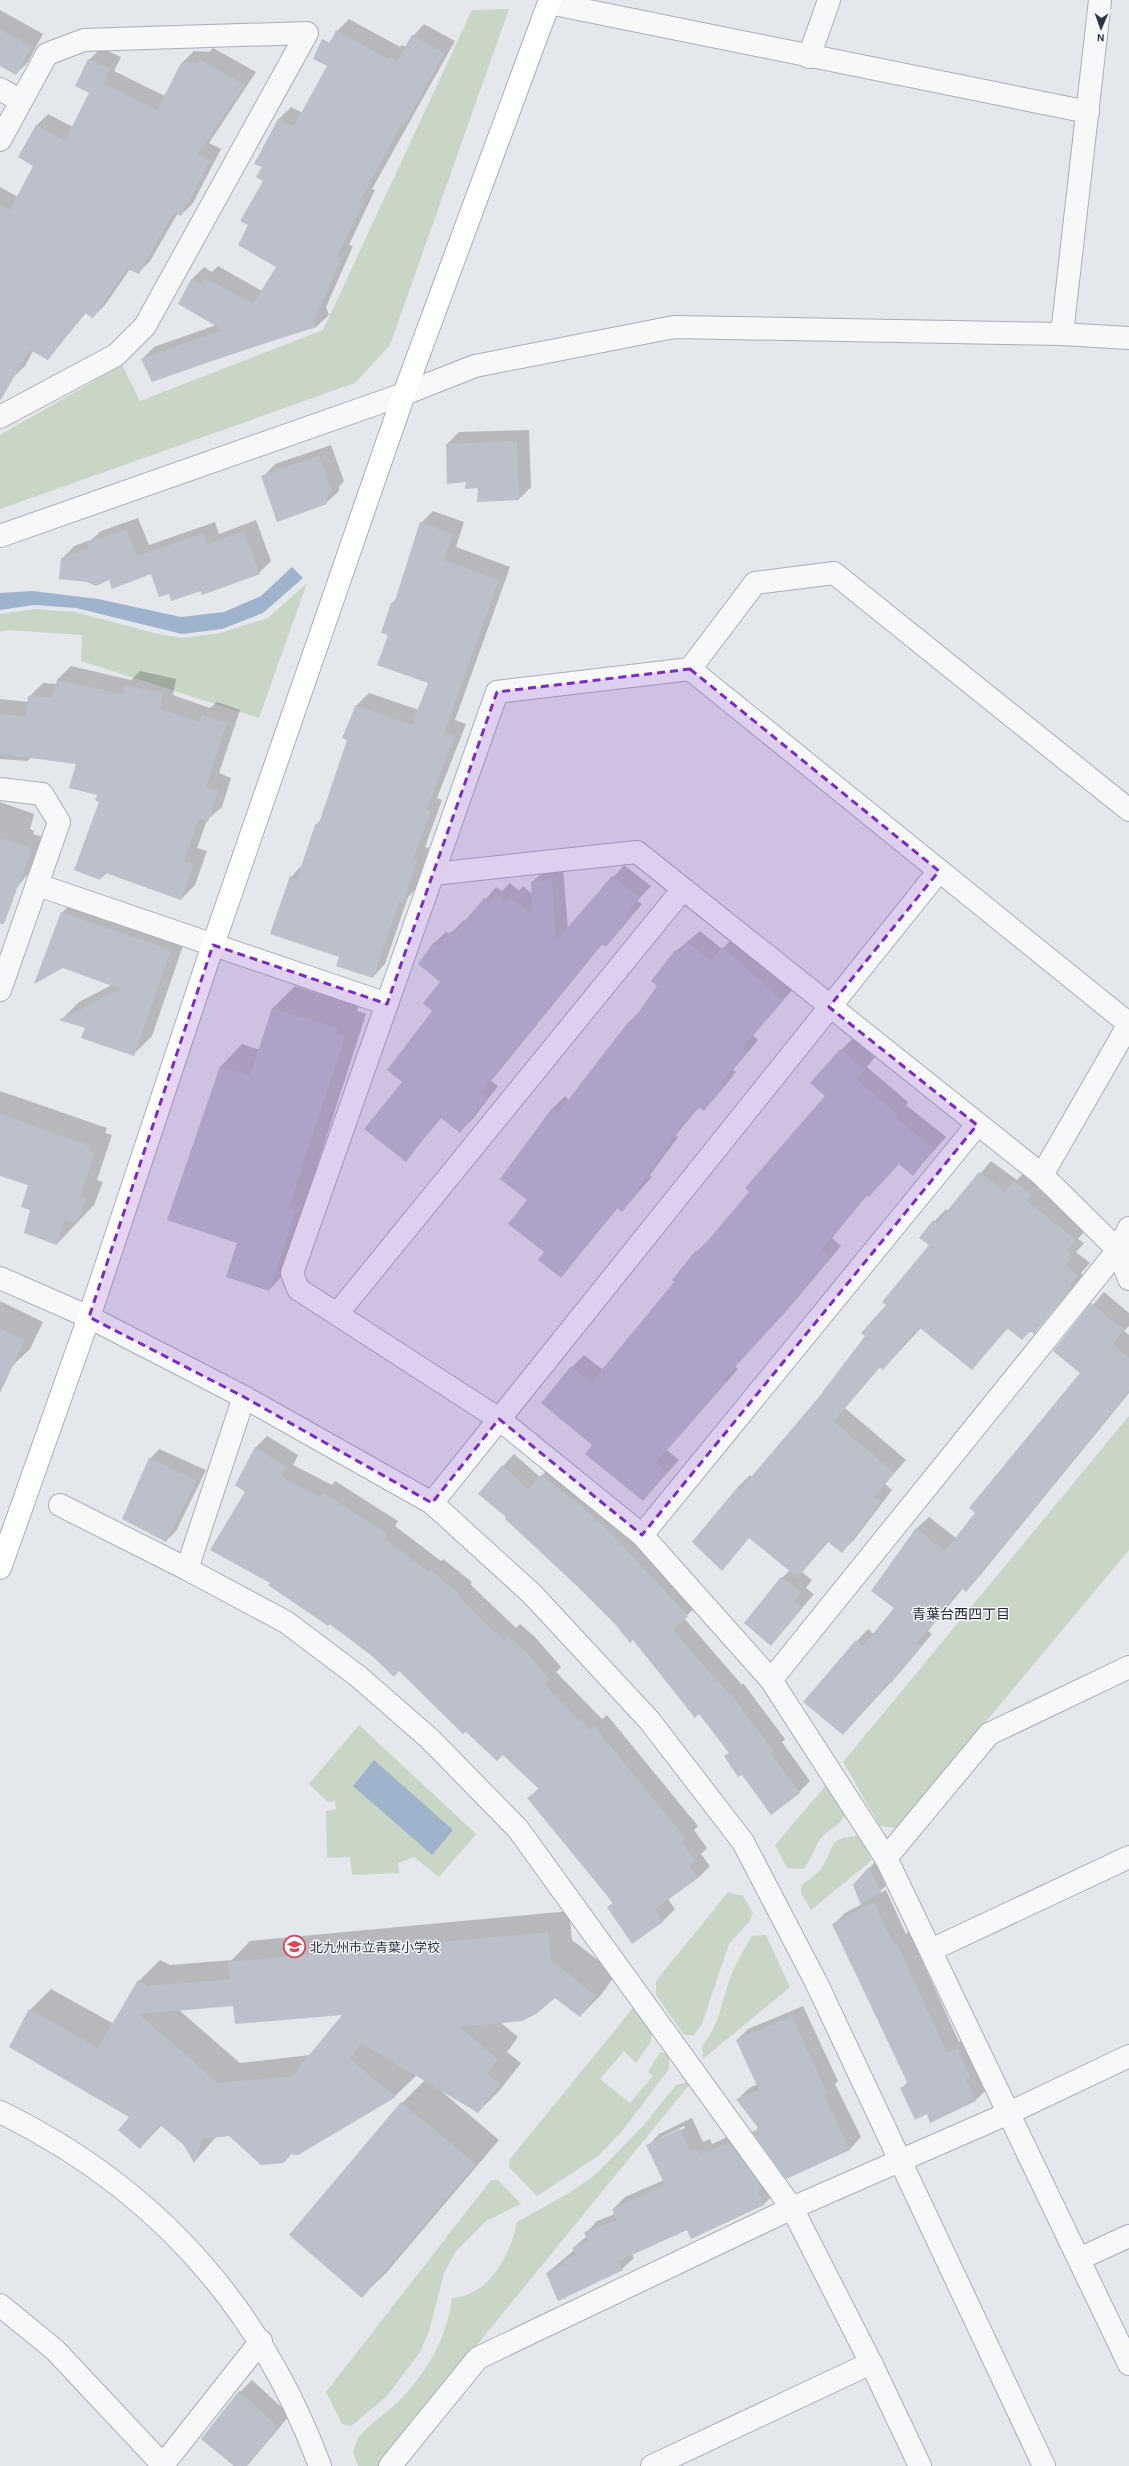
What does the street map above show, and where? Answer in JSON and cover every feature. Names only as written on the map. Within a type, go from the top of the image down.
[{"type":"street","points":[[809,57],[830,0]]},
{"type":"street","points":[[1062,334],[1100,0]]},
{"type":"street","points":[[0,1568],[89,1317],[213,945],[404,394],[549,1],[809,57],[1088,112]]},
{"type":"street","points":[[0,140],[47,54],[84,40],[307,33],[145,326],[116,355],[0,417]]},
{"type":"street","points":[[0,89],[21,101]]},
{"type":"street","points":[[0,536],[404,394],[475,366],[674,327],[1062,334],[1129,338]]},
{"type":"street","points":[[690,669],[755,583],[834,573],[1129,810]]},
{"type":"street","points":[[1042,1175],[1129,1024],[690,669],[497,692],[292,1273],[298,1289],[499,1419],[642,1535],[771,1680],[886,1858],[932,1950],[1129,2364]]},
{"type":"street","points":[[0,789],[42,794],[59,822],[0,990]]},
{"type":"street","points":[[433,874],[636,852],[977,1125],[1042,1175],[1118,1250],[1129,1279]]},
{"type":"street","points":[[432,1503],[938,870]]},
{"type":"street","points":[[38,885],[387,1004]]},
{"type":"street","points":[[337,1314],[683,889]]},
{"type":"street","points":[[642,1535],[977,1125]]},
{"type":"street","points":[[771,1680],[1118,1250],[1129,1228]]},
{"type":"street","points":[[0,1278],[89,1317],[244,1397],[432,1503],[532,1594],[649,1720],[743,1842],[816,1982],[1044,2466]]},
{"type":"street","points":[[187,1569],[244,1397]]},
{"type":"street","points":[[60,1506],[187,1569],[286,1622],[359,1677],[430,1739],[518,1830],[792,2208],[871,2363],[920,2466]]},
{"type":"street","points":[[886,1858],[989,1734],[1129,1667]]},
{"type":"street","points":[[932,1950],[1129,1857]]},
{"type":"street","points":[[390,2466],[478,2358],[792,2208],[1009,2113],[1129,2056]]},
{"type":"street","points":[[0,2112],[39,2131],[102,2171],[165,2224],[233,2300],[261,2342],[281,2378],[320,2466]]},
{"type":"street","points":[[1079,2259],[1129,2236]]},
{"type":"street","points":[[0,2305],[55,2350],[162,2466],[261,2342]]},
{"type":"street","points":[[652,2466],[871,2363]]},
{"type":"highlighted area","points":[[690,669],[939,871],[829,1007],[977,1125],[642,1535],[499,1419],[432,1503],[244,1397],[89,1317],[213,945],[387,1004],[497,692]]},
{"type":"green space","points":[[509,9],[390,345],[355,383],[0,509],[0,435],[122,365],[140,401],[323,330],[472,10]]},
{"type":"green space","points":[[307,583],[259,718],[81,661],[82,635],[8,630],[0,632],[0,614],[35,609],[75,612],[158,634],[183,638],[220,633],[268,618]]},
{"type":"green space","points":[[1129,1416],[1129,1550],[897,1828],[880,1826],[843,1762]]},
{"type":"green space","points":[[359,1725],[476,1834],[439,1877],[414,1857],[398,1863],[399,1873],[352,1875],[350,1857],[327,1858],[326,1811],[336,1809],[335,1801],[328,1802],[309,1784]]},
{"type":"green space","points":[[827,1784],[845,1815],[838,1824],[826,1833],[820,1840],[803,1869],[787,1868],[775,1845]]},
{"type":"green space","points":[[859,1836],[872,1860],[811,1910],[801,1893],[802,1885],[820,1870],[835,1842],[848,1837]]},
{"type":"green space","points":[[728,1892],[743,1896],[753,1913],[749,1922],[729,1944],[702,2024],[694,2035],[684,2035],[656,1995],[656,1981]]},
{"type":"green space","points":[[766,1935],[790,1987],[703,2059],[702,2046],[715,2024],[728,1984],[738,1960],[752,1936]]},
{"type":"green space","points":[[633,2008],[652,2034],[650,2043],[636,2063],[624,2051],[600,2079],[630,2103],[653,2076],[648,2072],[660,2052],[667,2054],[669,2058],[669,2069],[623,2130],[598,2156],[537,2196],[509,2167],[510,2159]]},
{"type":"green space","points":[[688,2082],[690,2084],[378,2466],[358,2466],[353,2452],[358,2438],[368,2427],[402,2398],[420,2376],[441,2339],[446,2326],[452,2298],[477,2290],[487,2282],[504,2260],[510,2247],[517,2222],[569,2193],[595,2175],[643,2126],[676,2085]]},
{"type":"green space","points":[[491,2180],[498,2180],[521,2204],[486,2221],[456,2251],[444,2273],[429,2332],[420,2352],[387,2396],[351,2426],[342,2424],[326,2392]]},
{"type":"water","points":[[292,567],[303,578],[263,613],[222,629],[182,634],[76,608],[34,605],[0,610],[0,593],[32,591],[98,599],[181,617],[224,612],[261,596]]},
{"type":"water","points":[[374,1760],[453,1830],[432,1855],[353,1786]]},
{"type":"building","points":[[0,29],[32,47],[16,75],[0,66]]},
{"type":"building","points":[[336,30],[388,59],[390,56],[397,61],[412,35],[444,53],[405,125],[402,123],[360,201],[363,202],[337,257],[342,258],[314,320],[317,327],[245,349],[152,382],[141,359],[223,330],[178,304],[191,279],[201,284],[205,278],[253,304],[276,267],[238,245],[248,225],[240,221],[263,181],[256,177],[262,167],[254,164],[278,119],[294,126],[327,66],[313,59],[322,39],[330,43]]},
{"type":"building","points":[[88,59],[110,69],[103,84],[157,110],[181,63],[198,63],[200,60],[245,85],[197,155],[210,161],[181,216],[175,213],[139,274],[127,269],[93,318],[85,313],[48,360],[30,350],[0,401],[0,205],[10,210],[33,166],[18,157],[36,125],[65,141],[89,93],[75,86]]},
{"type":"building","points":[[517,441],[519,500],[477,502],[478,488],[465,489],[466,482],[447,484],[446,444]]},
{"type":"building","points":[[319,456],[333,494],[327,495],[327,504],[277,522],[261,476]]},
{"type":"building","points":[[420,522],[453,534],[444,560],[499,580],[444,733],[455,737],[426,810],[431,812],[413,859],[417,860],[403,904],[399,902],[373,978],[336,966],[339,957],[270,934],[290,876],[297,879],[315,825],[318,826],[347,740],[342,738],[356,705],[412,725],[428,683],[377,665],[388,635],[381,633],[391,603],[394,604]]},
{"type":"building","points":[[126,530],[137,556],[203,533],[207,545],[244,531],[260,574],[202,595],[201,591],[171,601],[169,594],[159,597],[151,574],[112,589],[109,580],[96,586],[87,582],[59,579],[61,558],[89,548],[87,542]]},
{"type":"building","points":[[57,680],[123,694],[125,685],[163,693],[160,709],[199,722],[202,715],[227,723],[206,787],[218,791],[208,822],[199,818],[184,862],[194,865],[181,900],[103,872],[100,880],[74,870],[99,802],[95,800],[97,795],[69,788],[76,764],[0,754],[0,714],[26,717],[28,696],[52,698]]},
{"type":"building","points":[[0,838],[32,848],[4,924],[0,924]]},
{"type":"building","points":[[612,876],[640,898],[626,914],[631,917],[606,947],[601,944],[480,1093],[487,1098],[460,1133],[440,1117],[406,1162],[364,1129],[402,1082],[387,1070],[432,1011],[423,1003],[440,982],[418,964],[433,943],[438,946],[451,931],[454,934],[484,898],[490,903],[497,894],[506,902],[510,898],[532,914],[531,882],[552,879],[556,941]]},
{"type":"building","points":[[61,912],[171,950],[134,1056],[81,1038],[85,1028],[59,1020],[120,989],[63,968],[34,984]]},
{"type":"building","points":[[687,942],[711,961],[722,947],[783,1001],[742,1048],[747,1052],[721,1082],[724,1085],[704,1111],[698,1107],[665,1148],[666,1149],[639,1187],[641,1189],[622,1212],[617,1208],[561,1278],[538,1260],[544,1252],[508,1224],[527,1200],[500,1179],[552,1108],[558,1113],[629,1021],[631,1023],[657,986],[651,981],[675,950],[679,953]]},
{"type":"building","points":[[272,1008],[338,1028],[336,1033],[345,1036],[289,1207],[296,1211],[269,1291],[226,1277],[237,1243],[167,1220],[220,1066],[250,1076]]},
{"type":"building","points":[[840,1049],[864,1070],[856,1079],[897,1114],[895,1117],[934,1149],[913,1176],[899,1164],[869,1197],[867,1195],[821,1250],[830,1258],[776,1322],[724,1379],[726,1382],[655,1463],[667,1472],[643,1501],[585,1454],[592,1445],[541,1403],[571,1366],[591,1383],[674,1282],[672,1280],[696,1250],[698,1252],[749,1192],[745,1188],[825,1096],[810,1083]]},
{"type":"building","points":[[0,1114],[90,1146],[88,1151],[95,1153],[80,1197],[86,1199],[77,1223],[65,1220],[57,1245],[24,1233],[30,1210],[21,1207],[28,1185],[0,1176]]},
{"type":"building","points":[[979,1172],[1005,1192],[1014,1181],[1032,1195],[1027,1201],[1076,1240],[1067,1251],[1072,1256],[1065,1265],[1078,1275],[1070,1285],[1072,1287],[1034,1334],[1030,1331],[1022,1340],[1007,1328],[972,1370],[920,1328],[916,1330],[883,1370],[879,1367],[834,1421],[894,1473],[874,1497],[881,1502],[842,1553],[827,1541],[798,1578],[749,1538],[722,1571],[692,1542],[738,1487],[741,1489],[818,1398],[865,1336],[861,1333],[886,1305],[882,1302],[929,1245],[919,1238],[933,1220],[937,1223]]},
{"type":"building","points":[[1091,1303],[1124,1330],[1113,1344],[1129,1358],[1129,1391],[966,1592],[961,1588],[917,1643],[921,1646],[891,1683],[890,1681],[843,1735],[803,1702],[856,1640],[863,1646],[894,1608],[871,1591],[916,1528],[945,1551],[975,1513],[969,1508],[1080,1373],[1053,1351]]},
{"type":"building","points":[[0,1328],[25,1340],[0,1393]]},
{"type":"building","points":[[255,1447],[287,1467],[281,1477],[320,1497],[323,1493],[387,1533],[384,1538],[429,1572],[431,1570],[460,1594],[459,1597],[504,1640],[508,1636],[524,1650],[550,1679],[544,1684],[579,1721],[581,1719],[590,1730],[594,1726],[686,1839],[682,1843],[696,1861],[689,1866],[698,1878],[655,1909],[663,1922],[632,1944],[607,1907],[613,1903],[527,1798],[539,1789],[503,1755],[497,1761],[466,1732],[463,1734],[399,1671],[394,1677],[372,1656],[330,1624],[328,1626],[268,1585],[270,1583],[210,1550],[245,1492],[235,1485]]},
{"type":"building","points":[[149,1458],[197,1480],[166,1542],[122,1519]]},
{"type":"building","points":[[502,1465],[529,1489],[541,1475],[578,1503],[605,1527],[688,1616],[673,1630],[730,1695],[731,1694],[774,1752],[771,1754],[800,1793],[771,1815],[742,1775],[738,1777],[724,1756],[729,1753],[699,1714],[695,1718],[633,1640],[630,1643],[615,1624],[576,1585],[505,1519],[506,1517],[478,1494]]},
{"type":"building","points":[[781,1577],[801,1592],[794,1601],[803,1607],[771,1646],[744,1623]]},
{"type":"building","points":[[869,1867],[881,1892],[861,1905],[853,1885]]},
{"type":"building","points":[[874,1902],[894,1945],[897,1943],[947,2053],[957,2048],[970,2077],[966,2079],[976,2101],[930,2123],[927,2114],[915,2120],[900,2088],[908,2084],[832,1924]]},
{"type":"building","points":[[548,1932],[551,1961],[596,1995],[580,2017],[555,1998],[536,2014],[522,2021],[459,2027],[498,2059],[487,2073],[500,2084],[478,2113],[361,2043],[350,2059],[396,2097],[298,2155],[291,2154],[284,2163],[261,2165],[229,2136],[204,2139],[194,2163],[184,2145],[159,2124],[140,2149],[118,2130],[129,2117],[9,2047],[29,2009],[98,2048],[138,1980],[148,1986],[230,1979],[228,1962]],"holes":[[[233,2006],[235,2024],[342,2015],[292,2076],[218,2083],[139,2014]]]},
{"type":"building","points":[[792,2016],[827,2093],[824,2095],[850,2150],[786,2179],[752,2132],[759,2129],[736,2099],[759,2090],[736,2040]]},
{"type":"building","points":[[401,2102],[476,2164],[362,2298],[289,2235]]},
{"type":"building","points":[[680,2129],[691,2153],[698,2149],[700,2155],[729,2142],[763,2189],[758,2191],[764,2205],[691,2239],[687,2230],[619,2261],[623,2270],[558,2301],[546,2273],[563,2265],[562,2261],[576,2255],[572,2248],[588,2241],[584,2232],[617,2220],[612,2209],[665,2185],[646,2145]]},
{"type":"building","points":[[239,2391],[278,2427],[247,2466],[234,2466],[201,2439]]},
{"type":"place","name":"北九州市立青葉小学校","points":[[294,1947]]},
{"type":"district","name":"青葉台西四丁目","points":[[961,1614]]}]
